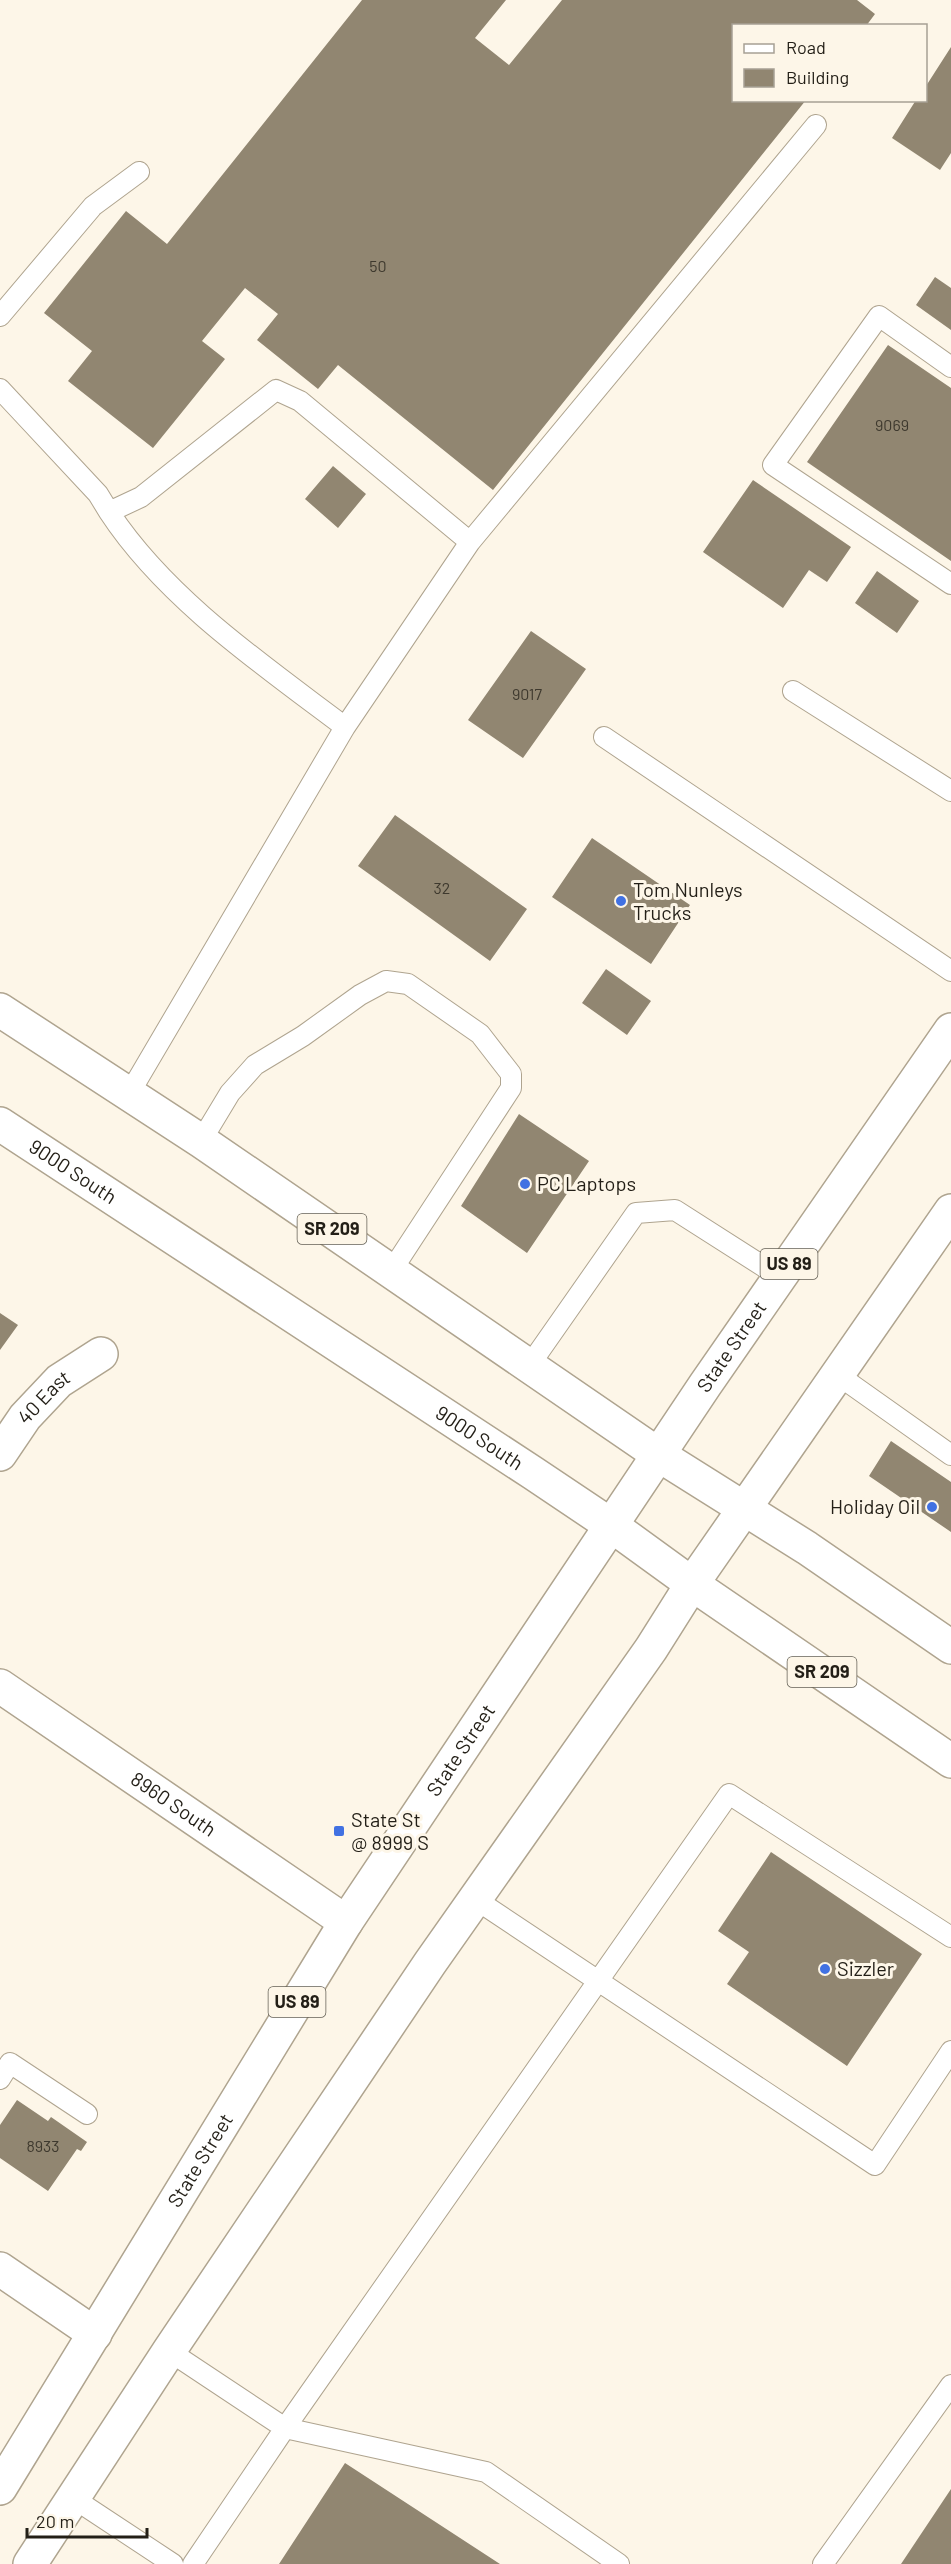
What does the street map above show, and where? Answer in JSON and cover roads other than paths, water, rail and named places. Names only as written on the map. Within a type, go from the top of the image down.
[{"type":"main road","name":"SR 209","points":[[0,1010],[201,1141],[659,1455],[746,1508],[951,1647]]},
{"type":"main road","name":"State Street","points":[[0,2488],[346,1922],[659,1455],[951,1030]]},
{"type":"main road","name":"9000 South","points":[[0,1124],[612,1526],[692,1584],[951,1761]]},
{"type":"main road","points":[[30,2564],[169,2351],[475,1899],[651,1649],[692,1584],[951,1211]]},
{"type":"main road","name":"40 East","points":[[0,1454],[25,1417],[59,1382],[101,1354]]},
{"type":"main road","name":"8960 South","points":[[0,1686],[346,1922]]},
{"type":"main road","points":[[0,2269],[95,2334]]},
{"type":"lane","points":[[129,1095],[345,727],[470,542],[816,125]]},
{"type":"lane","points":[[0,316],[93,206],[139,172]]},
{"type":"lane","points":[[951,367],[879,316],[773,465],[951,584]]},
{"type":"lane","points":[[0,389],[98,494],[121,531],[159,577],[260,663],[345,727]]},
{"type":"lane","points":[[109,512],[141,497],[276,390],[300,401],[470,542]]},
{"type":"lane","points":[[793,691],[951,790]]},
{"type":"lane","points":[[604,737],[951,971]]},
{"type":"lane","points":[[201,1141],[230,1093],[255,1065],[303,1036],[360,995],[386,981],[408,984],[454,1014],[480,1034],[498,1055],[511,1074],[511,1088],[392,1270]]},
{"type":"lane","points":[[529,1366],[636,1213],[675,1210],[780,1277]]},
{"type":"lane","points":[[838,1375],[951,1455]]},
{"type":"lane","points":[[196,2563],[285,2428],[729,1794],[951,1937]]},
{"type":"lane","points":[[475,1899],[874,2165],[951,2051]]},
{"type":"lane","points":[[0,2079],[10,2063],[87,2114]]},
{"type":"lane","points":[[169,2351],[285,2428],[486,2472],[619,2564]]},
{"type":"lane","points":[[823,2564],[951,2385]]},
{"type":"lane","points":[[73,2498],[173,2564]]},
{"type":"place","name":"Tom Nunleys Trucks","points":[[621,901]]},
{"type":"place","name":"PC Laptops","points":[[525,1184]]},
{"type":"place","name":"Holiday Oil","points":[[932,1507]]},
{"type":"place","name":"State St @ 8999 S","points":[[339,1831]]},
{"type":"place","name":"Sizzler","points":[[825,1969]]}]
